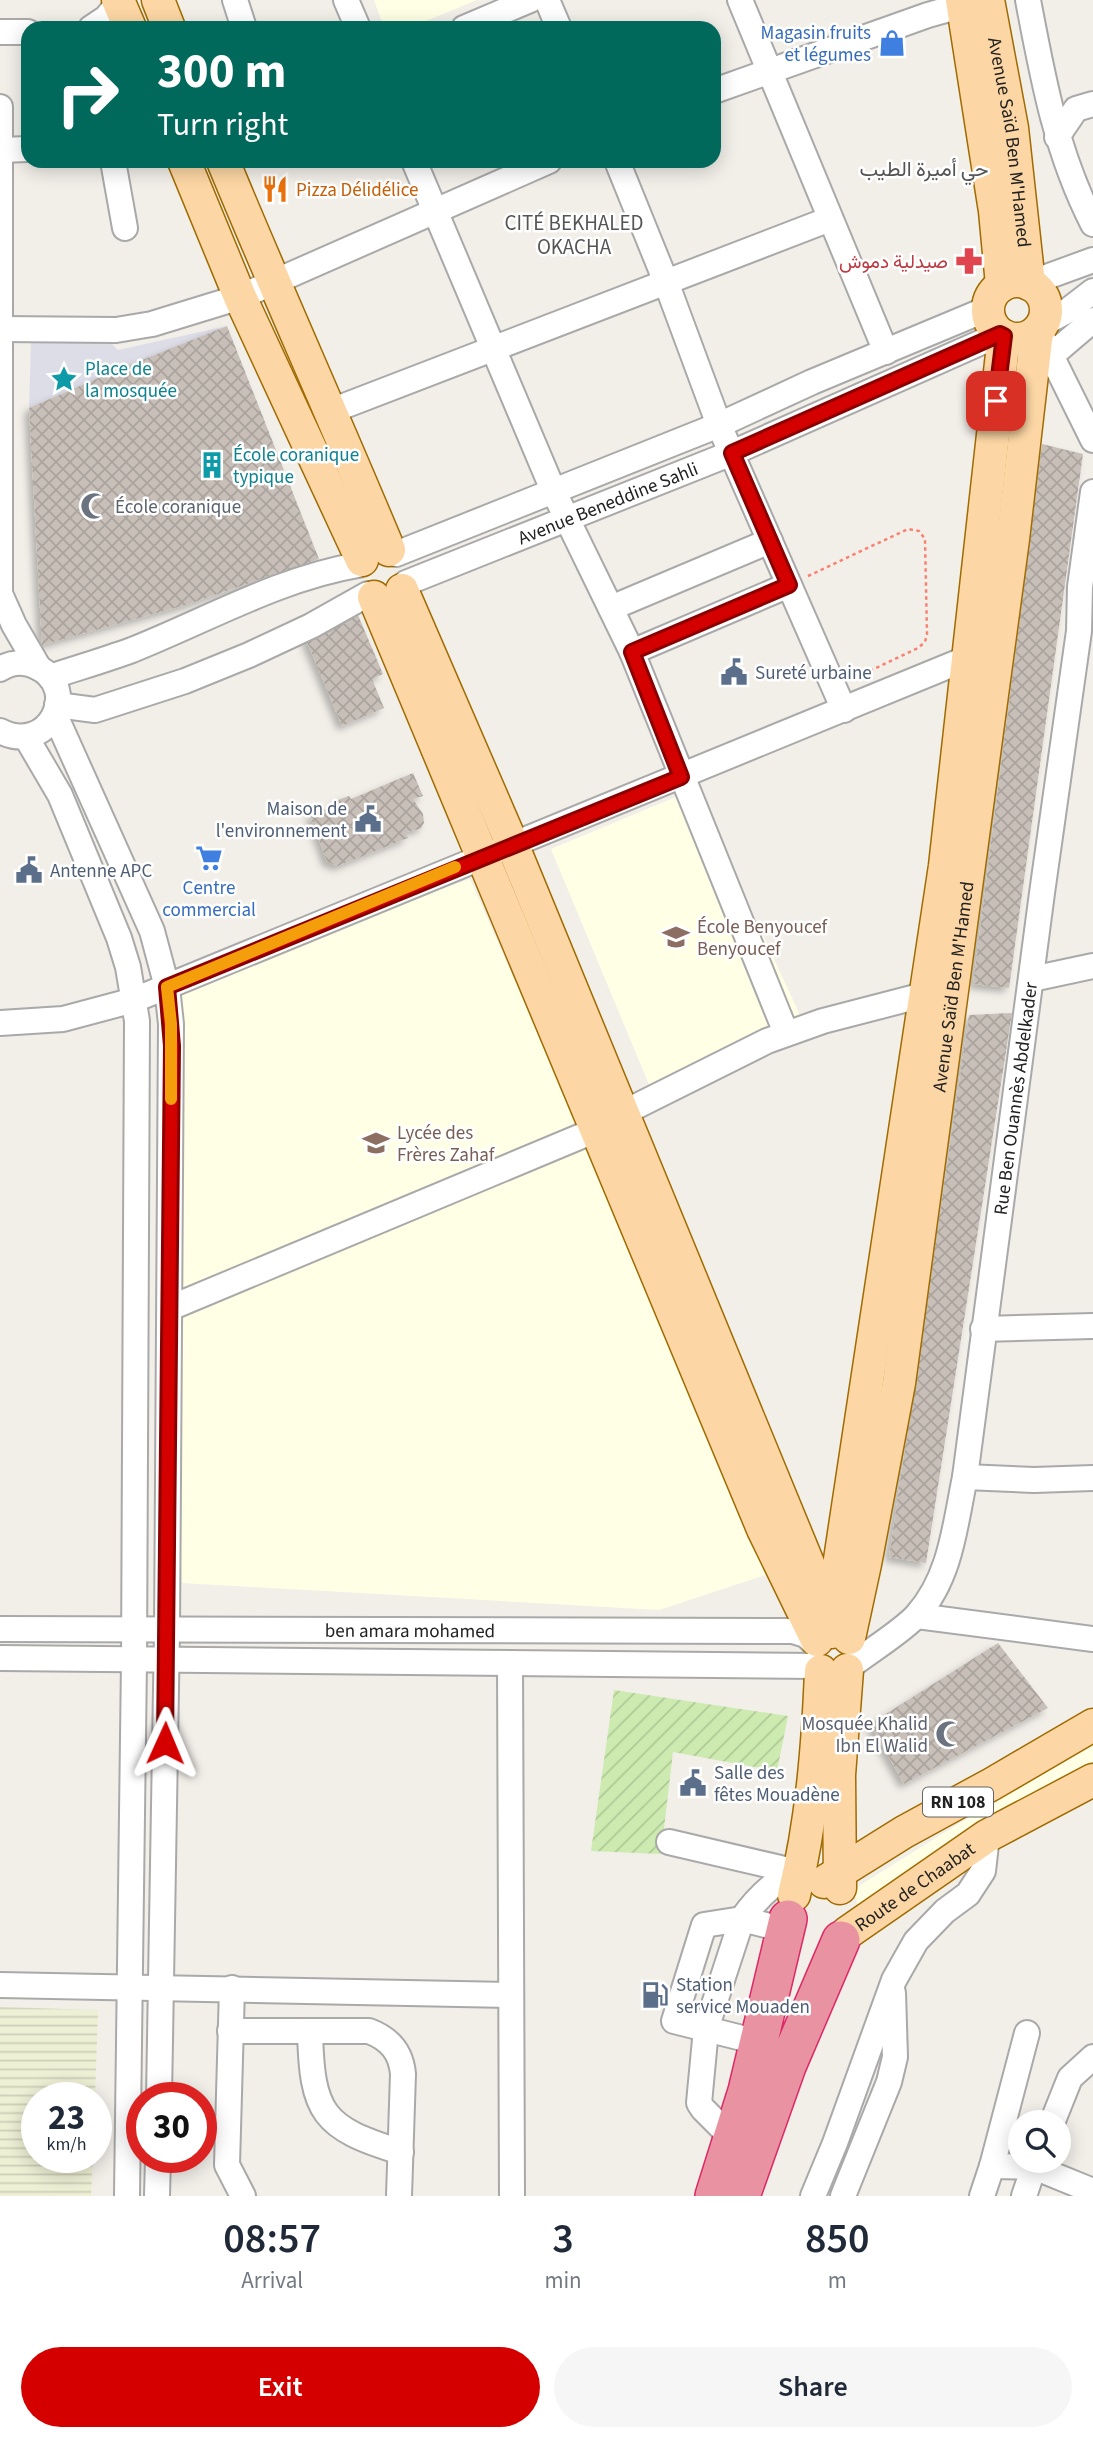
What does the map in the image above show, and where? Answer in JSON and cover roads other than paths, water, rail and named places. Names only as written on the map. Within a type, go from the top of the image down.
[{"type":"highway","points":[[714,2196],[747,2091],[758,2042],[808,1890]]},
{"type":"highway","name":"Route de Chaabat","points":[[741,2196],[787,2066],[844,1936]]},
{"type":"main road","points":[[158,0],[166,21]]},
{"type":"main road","name":"Avenue Saïd Ben M'Hamed","points":[[808,1890],[815,1779],[836,1586],[946,866],[1009,305],[995,211],[974,1]]},
{"type":"main road","points":[[187,168],[240,297],[382,574],[512,844],[623,1113],[729,1409],[763,1529],[831,1651]]},
{"type":"main road","points":[[226,168],[331,411],[382,574],[481,857],[596,1130],[729,1409]]},
{"type":"main road","name":"Avenue Saïd Ben M'Hamed","points":[[808,1890],[839,1826],[841,1737],[831,1651],[865,1564],[899,1382],[1046,305],[1042,296],[1009,305]]},
{"type":"main road","points":[[1009,305],[1020,339],[1040,340]]},
{"type":"main road","name":"RN 108","points":[[808,1890],[1093,1725]]},
{"type":"main road","name":"Route de Chaabat","points":[[844,1936],[887,1903],[987,1836],[1093,1780]]},
{"type":"main road","points":[[839,1826],[877,1836],[904,1832]]},
{"type":"main road","points":[[808,1890],[846,1894],[853,1909],[853,1917],[844,1936],[826,1946],[809,1945],[795,1935],[808,1890]]},
{"type":"street","points":[[235,0],[242,21]]},
{"type":"street","points":[[346,0],[355,21]]},
{"type":"street","points":[[480,21],[530,0]]},
{"type":"street","points":[[547,0],[556,21]]},
{"type":"street","points":[[740,0],[886,352]]},
{"type":"street","points":[[1028,0],[1057,137],[1070,176],[1093,223]]},
{"type":"street","points":[[721,89],[974,1]]},
{"type":"street","points":[[102,21],[122,10]]},
{"type":"street","points":[[0,32],[21,32]]},
{"type":"street","points":[[1057,137],[1076,109],[1093,104]]},
{"type":"street","points":[[0,107],[1,599],[14,625],[56,690],[56,710],[152,931],[167,987],[172,1046],[159,2082]]},
{"type":"street","points":[[0,150],[21,149]]},
{"type":"street","points":[[114,168],[125,228]]},
{"type":"street","points":[[417,168],[553,490],[632,652],[786,1033]]},
{"type":"street","points":[[1,329],[129,329],[240,297],[533,168]]},
{"type":"street","points":[[620,168],[719,425],[839,699]]},
{"type":"street","points":[[331,411],[830,219]]},
{"type":"street","name":"Avenue Beneddine Sahli","points":[[0,669],[21,663],[44,672],[130,650],[284,586],[323,573],[382,574],[569,519],[732,453],[1093,260]]},
{"type":"street","points":[[1040,340],[1067,311],[1093,291]]},
{"type":"street","name":"Avenue Beneddine Sahli","points":[[56,710],[96,710],[185,681],[250,655],[311,626],[382,574],[553,490],[719,425],[812,382],[1009,305]]},
{"type":"street","points":[[1040,340],[1048,333],[1063,334],[1086,326]]},
{"type":"street","points":[[1040,340],[1093,440]]},
{"type":"street","name":"Rue Ben Ouannès Abdelkader","points":[[831,1651],[917,1616],[939,1583],[949,1559],[965,1477],[1042,893],[1086,634],[1080,587],[1093,492]]},
{"type":"street","points":[[611,608],[770,541]]},
{"type":"street","points":[[632,652],[789,585]]},
{"type":"street","points":[[0,1023],[63,1019],[134,1000],[681,777],[839,699],[968,659]]},
{"type":"street","points":[[0,731],[9,736],[26,737],[43,730],[56,710]]},
{"type":"street","points":[[26,737],[56,786],[109,914],[128,967],[138,1046],[127,2196]]},
{"type":"street","points":[[1032,979],[1093,966]]},
{"type":"street","points":[[170,1308],[596,1130],[623,1113],[786,1033],[927,994]]},
{"type":"street","points":[[984,1329],[1093,1326]]},
{"type":"street","points":[[965,1477],[1034,1480],[1093,1478]]},
{"type":"street","points":[[917,1616],[1093,1639]]},
{"type":"street","name":"ben amara mohamed","points":[[0,1629],[793,1631],[806,1635],[831,1651]]},
{"type":"street","name":"ben amara mohamed","points":[[0,1658],[166,1662],[510,1663],[831,1651]]},
{"type":"street","points":[[510,1663],[512,2196]]},
{"type":"street","points":[[813,2196],[894,1980],[916,1941],[968,1894],[983,1871],[987,1836]]},
{"type":"street","points":[[669,1842],[808,1890]]},
{"type":"street","points":[[758,2042],[674,2021],[704,1925],[742,1919],[808,1890]]},
{"type":"street","points":[[732,2138],[699,2103],[706,2029],[742,1919],[751,1906],[808,1890]]},
{"type":"street","points":[[843,2196],[889,2082],[895,2057],[894,1980]]},
{"type":"street","points":[[0,1985],[162,1986],[511,1995]]},
{"type":"street","points":[[232,1988],[227,2165],[243,2196]]},
{"type":"street","points":[[230,2031],[369,2031],[387,2040],[399,2055],[403,2074],[399,2196]]},
{"type":"street","points":[[310,2031],[314,2087],[331,2119],[362,2140],[401,2151]]},
{"type":"street","points":[[982,2196],[1027,2033]]},
{"type":"street","points":[[1057,2110],[1070,2078],[1093,2057]]},
{"type":"street","points":[[992,2166],[1008,2165]]},
{"type":"street","points":[[158,2173],[158,2196]]},
{"type":"street","points":[[1024,2196],[1032,2173]]},
{"type":"street","points":[[1054,2173],[1093,2191]]},
{"type":"place","name":"Magasin fruits et légumes","points":[[892,43]]},
{"type":"place","name":"Pizza Délidélice","points":[[275,189]]},
{"type":"place","name":"صيدلية دموش","points":[[969,261]]},
{"type":"place","name":"Place de la mosquée","points":[[64,379]]},
{"type":"place","name":"École coranique typique","points":[[212,465]]},
{"type":"place","name":"École coranique","points":[[94,506]]},
{"type":"place","name":"Sureté urbaine","points":[[734,672]]},
{"type":"place","name":"Maison de l'environnement","points":[[368,819]]},
{"type":"place","name":"Centre commercial","points":[[209,858]]},
{"type":"place","name":"Antenne APC","points":[[29,870]]},
{"type":"place","name":"École Benyoucef Benyoucef","points":[[676,937]]},
{"type":"place","name":"Lycée des Frères Zahaf","points":[[376,1143]]},
{"type":"place","name":"Mosquée Khalid Ibn El Walid","points":[[949,1734]]},
{"type":"place","name":"Salle des fêtes Mouadène","points":[[693,1783]]},
{"type":"place","name":"Station service Mouaden","points":[[655,1995]]},
{"type":"district","name":"حي أميرة الطيب","points":[[924,169]]},
{"type":"district","name":"CITÉ BEKHALED OKACHA","points":[[574,235]]}]
